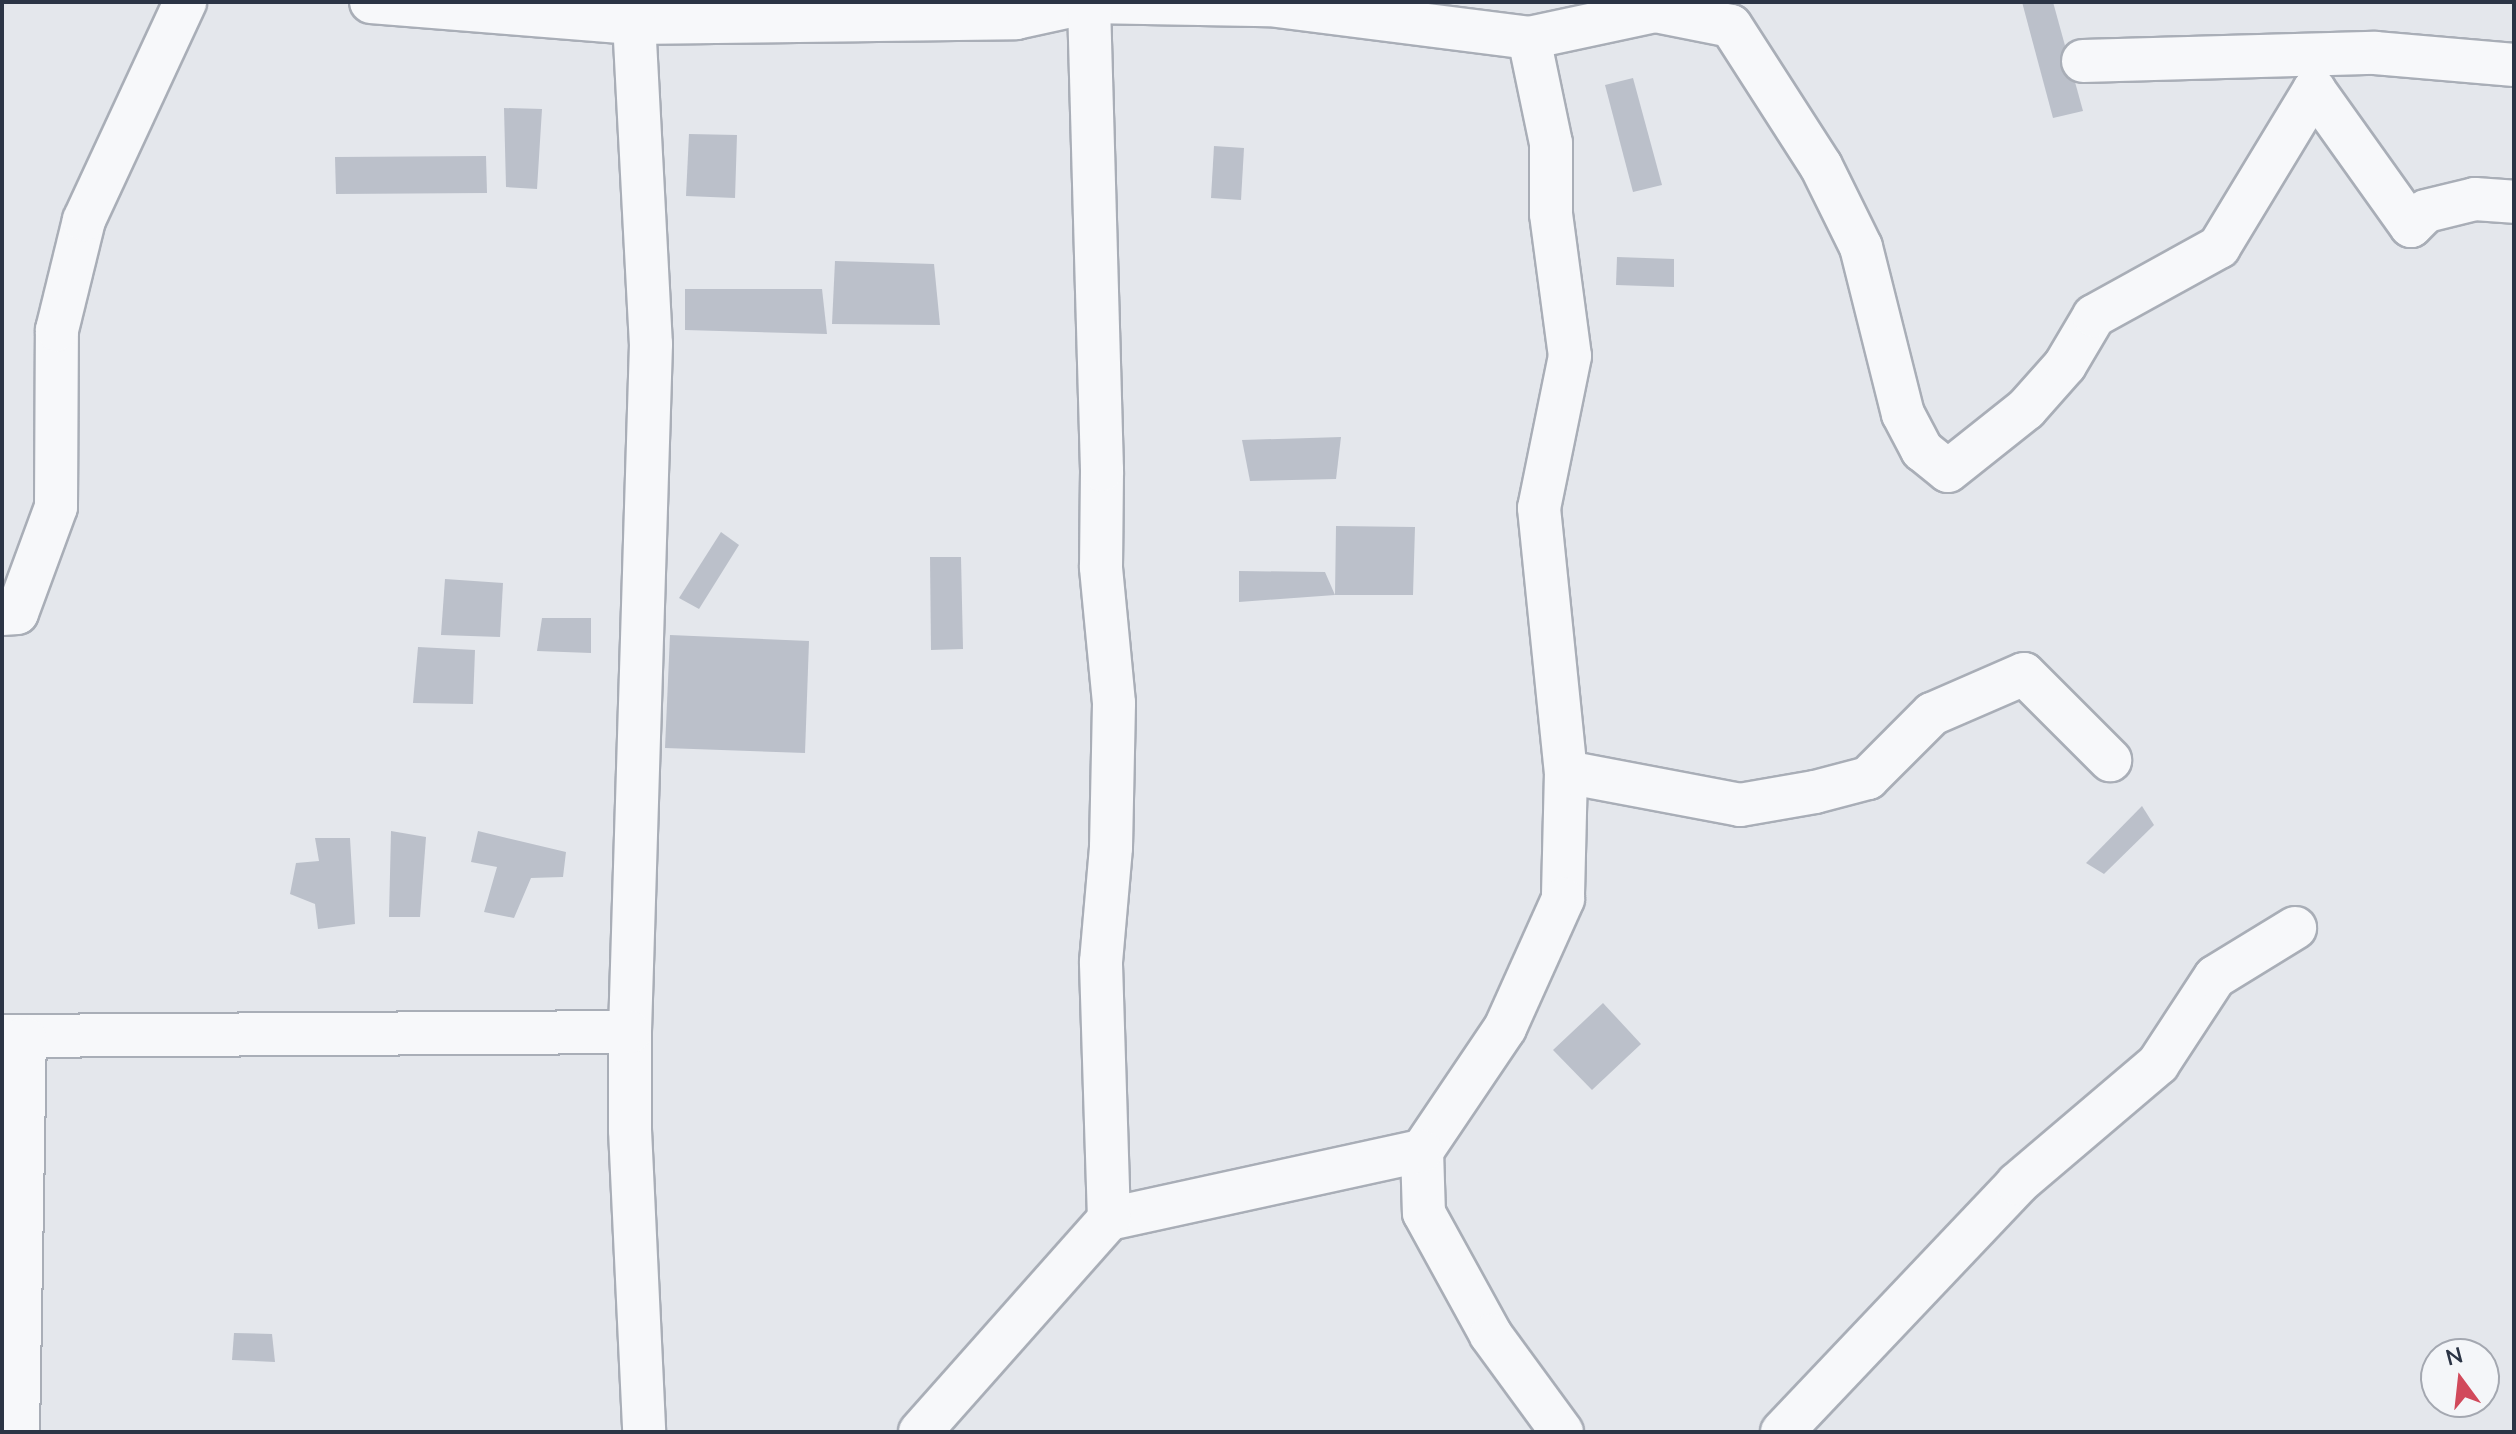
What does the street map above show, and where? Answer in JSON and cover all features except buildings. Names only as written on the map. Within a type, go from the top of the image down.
[{"type":"street","points":[[2,614],[17,613],[56,507],[57,330],[84,220],[185,2]]},
{"type":"street","points":[[371,2],[633,13],[1016,18],[1089,2],[1269,5],[1529,38],[1655,11],[1731,26],[1821,166],[1861,247],[1903,414],[1922,450],[1948,471],[2026,409],[2065,365],[2094,316],[2219,247],[2314,90],[2411,226],[2426,211],[2475,199],[2514,202]]},
{"type":"street","points":[[1089,2],[1102,438],[1101,567],[1114,703],[1111,847],[1101,962],[1109,1219]]},
{"type":"street","points":[[633,13],[651,344],[630,1032],[630,1130],[644,1432]]},
{"type":"street","points":[[1529,38],[1551,143],[1551,214],[1570,356],[1539,508],[1566,772],[1563,899],[1505,1028],[1422,1151],[1424,1213],[1491,1335],[1562,1432]]},
{"type":"street","points":[[2083,61],[2375,53],[2514,65]]},
{"type":"street","points":[[1566,772],[1740,805],[1815,792],[1868,778],[1932,714],[2024,674],[2110,760]]},
{"type":"street","points":[[1782,1432],[2017,1184],[2158,1064],[2215,977],[2295,928]]},
{"type":"street","points":[[18,1432],[13,1037],[630,1032]]},
{"type":"street","points":[[920,1432],[1109,1219],[1422,1151]]}]
